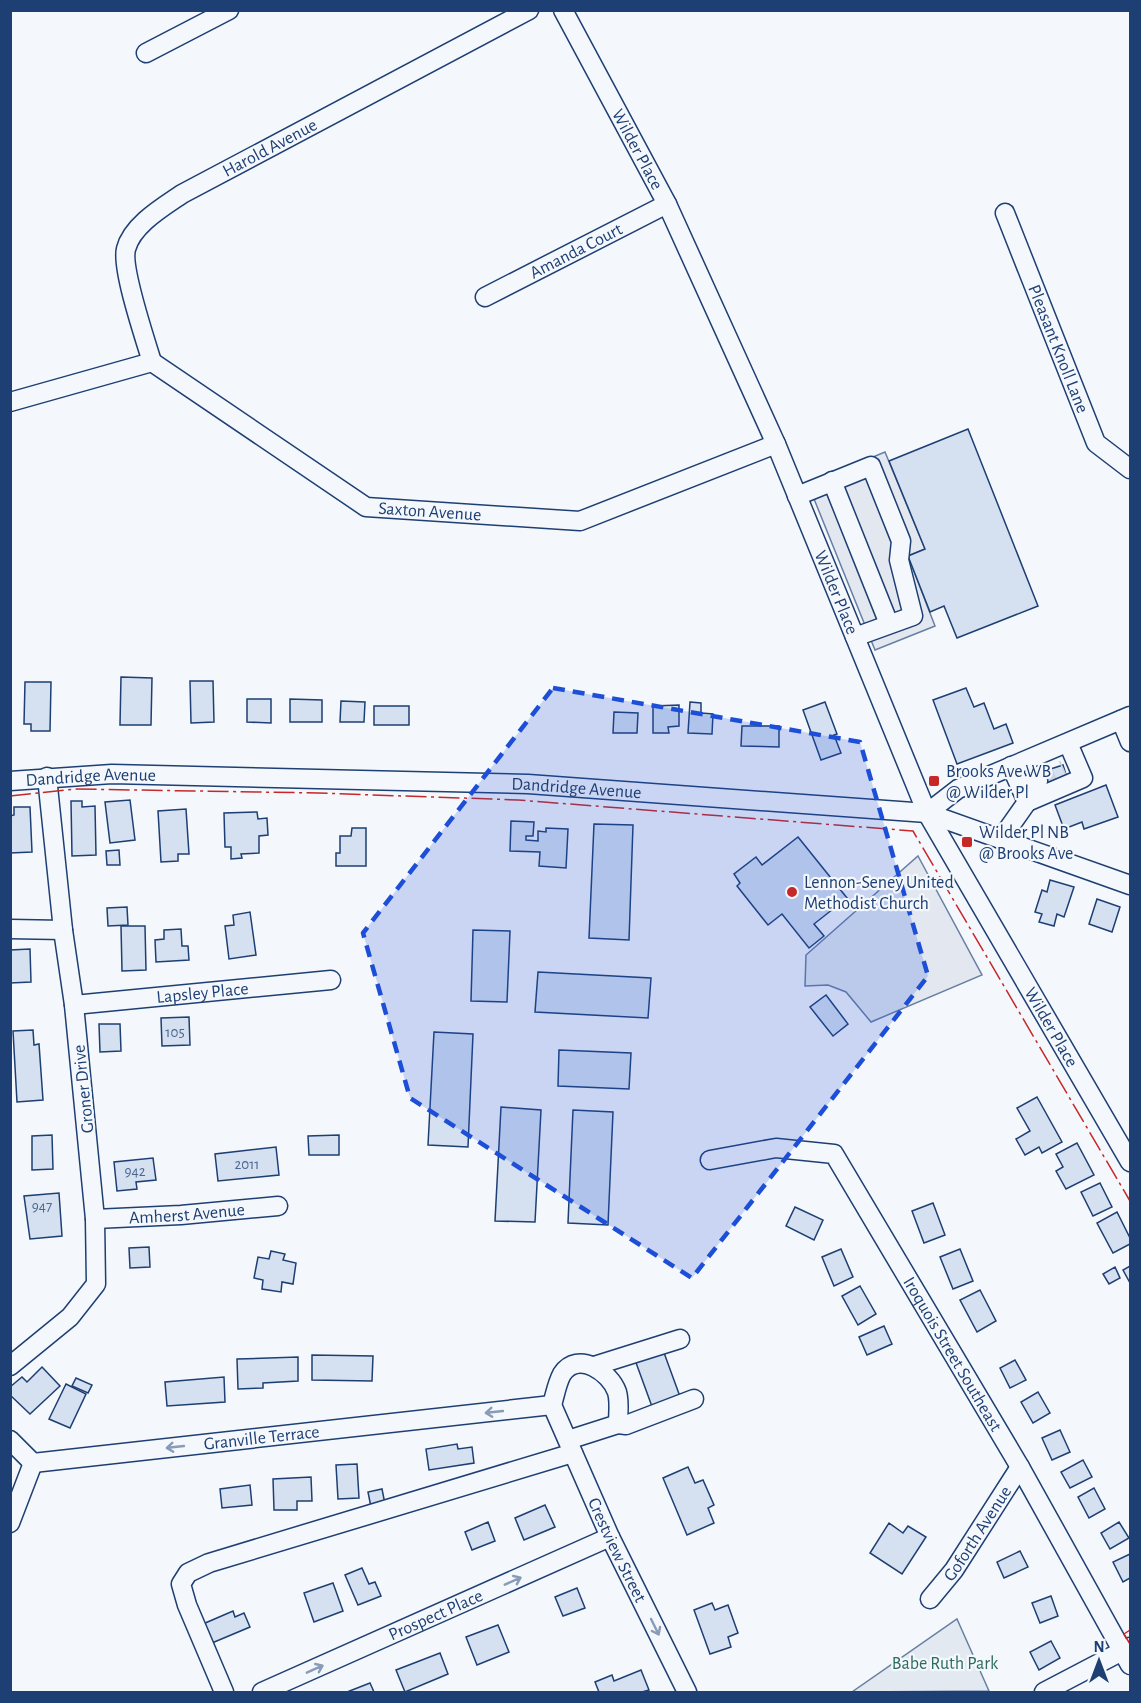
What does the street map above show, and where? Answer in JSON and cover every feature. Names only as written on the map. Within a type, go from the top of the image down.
[{"type":"street","points":[[146,53],[229,10]]},
{"type":"street","name":"Harold Avenue","points":[[152,362],[127,270],[126,249],[136,231],[154,213],[182,194],[529,10]]},
{"type":"street","name":"Wilder Place","points":[[563,10],[666,204],[776,444],[927,813],[1131,1162]]},
{"type":"street","name":"Amanda Court","points":[[485,297],[666,204]]},
{"type":"street","name":"Pleasant Knoll Lane","points":[[1005,213],[1096,443],[1131,469]]},
{"type":"street","points":[[10,402],[152,362]]},
{"type":"street","name":"Saxton Avenue","points":[[152,362],[366,507],[580,521],[776,444]]},
{"type":"street","points":[[798,496],[871,466],[901,541],[899,560],[913,616],[855,637]]},
{"type":"street","points":[[832,482],[890,624]]},
{"type":"street","points":[[927,813],[958,789],[1126,718],[1131,742]]},
{"type":"street","points":[[1001,839],[1030,791],[1083,778],[1072,771],[1068,742]]},
{"type":"street","points":[[1011,766],[1030,791]]},
{"type":"street","name":"Dandridge Avenue","points":[[10,781],[112,774],[528,784],[686,803],[927,813],[1131,885]]},
{"type":"street","name":"Groner Drive","points":[[10,1366],[70,1317],[96,1284],[95,1219],[74,1005],[46,777]]},
{"type":"street","points":[[10,929],[63,930]]},
{"type":"street","name":"Lapsley Place","points":[[74,1005],[331,980]]},
{"type":"street","name":"Iroquois Street Southeast","points":[[710,1160],[776,1148],[834,1154],[1128,1654]]},
{"type":"street","name":"Amherst Avenue","points":[[95,1219],[181,1215],[278,1206]]},
{"type":"street","points":[[552,1405],[563,1374],[568,1368],[579,1364],[594,1366],[680,1339]]},
{"type":"street","points":[[594,1366],[609,1377],[617,1392],[618,1424]]},
{"type":"street","points":[[224,1692],[187,1605],[181,1584],[188,1573],[209,1563],[571,1447],[618,1424],[626,1425],[694,1399]]},
{"type":"street","name":"Crestview Street","points":[[552,1405],[610,1537],[687,1692]]},
{"type":"street","name":"Granville Terrace","points":[[33,1463],[552,1405]]},
{"type":"street","points":[[10,1440],[33,1463],[10,1523]]},
{"type":"street","name":"Goforth Avenue","points":[[930,1599],[954,1570],[1020,1467]]},
{"type":"street","name":"Prospect Place","points":[[262,1692],[610,1537]]},
{"type":"street","points":[[1044,1692],[1128,1654]]},
{"type":"highlighted area","points":[[553,688],[860,742],[928,976],[692,1278],[410,1098],[363,933]]},
{"type":"green space","name":"Babe Ruth Park","points":[[957,1619],[989,1691],[852,1692]]},
{"type":"shaded area","points":[[885,452],[925,549],[908,556],[935,626],[875,650],[808,484]]},
{"type":"shaded area","points":[[918,856],[982,975],[871,1022],[846,992],[828,985],[805,986],[806,955]]},
{"type":"building","points":[[968,429],[1038,606],[957,638],[944,606],[930,612],[908,556],[925,549],[889,461]]},
{"type":"building","points":[[121,677],[152,678],[151,725],[120,725]]},
{"type":"building","points":[[190,681],[213,681],[214,722],[191,723]]},
{"type":"building","points":[[25,682],[51,682],[50,731],[31,731],[31,724],[24,724]]},
{"type":"building","points":[[966,688],[974,707],[984,703],[994,729],[1006,724],[1013,743],[957,764],[933,700]]},
{"type":"building","points":[[247,699],[271,699],[271,723],[247,722]]},
{"type":"building","points":[[290,699],[322,700],[322,722],[290,722]]},
{"type":"building","points":[[341,701],[365,702],[364,722],[340,722]]},
{"type":"building","points":[[690,702],[701,703],[701,713],[713,714],[712,734],[688,733]]},
{"type":"building","points":[[825,702],[837,734],[834,735],[841,753],[821,760],[803,710]]},
{"type":"building","points":[[679,705],[679,726],[668,727],[669,733],[653,733],[653,706]]},
{"type":"building","points":[[374,706],[409,706],[409,725],[374,725]]},
{"type":"building","points":[[614,712],[638,713],[637,733],[613,733]]},
{"type":"building","points":[[742,726],[779,726],[779,747],[741,746]]},
{"type":"building","points":[[1063,765],[1069,784],[1041,792],[1035,774]]},
{"type":"building","points":[[1106,785],[1118,817],[1084,829],[1082,822],[1064,829],[1055,805]]},
{"type":"building","points":[[130,800],[135,840],[110,843],[105,802]]},
{"type":"building","points":[[71,801],[82,801],[82,807],[95,806],[96,855],[72,856]]},
{"type":"building","points":[[14,807],[30,807],[32,852],[10,853],[10,816],[14,815]]},
{"type":"building","points":[[186,809],[189,854],[178,854],[178,861],[161,862],[158,811]]},
{"type":"building","points":[[257,812],[258,819],[267,818],[268,835],[259,836],[259,853],[241,854],[242,858],[231,859],[231,847],[225,847],[224,813]]},
{"type":"building","points":[[511,821],[534,822],[533,836],[526,836],[526,840],[538,841],[538,831],[546,832],[546,828],[568,829],[566,868],[539,866],[540,852],[510,851]]},
{"type":"building","points":[[594,824],[633,825],[629,940],[589,938]]},
{"type":"building","points":[[352,828],[366,828],[366,866],[336,866],[336,853],[340,853],[340,836],[351,836]]},
{"type":"building","name":"Lennon-Seney United Methodist Church","points":[[798,837],[847,898],[814,924],[824,936],[809,948],[782,914],[768,925],[737,886],[740,883],[734,874],[756,857],[762,865]]},
{"type":"building","points":[[119,850],[120,865],[107,865],[106,851]]},
{"type":"building","points":[[1050,880],[1074,887],[1064,917],[1057,914],[1054,926],[1039,922],[1042,914],[1035,912],[1042,890],[1047,892]]},
{"type":"building","points":[[1097,899],[1120,907],[1112,932],[1089,924]]},
{"type":"building","points":[[127,907],[128,925],[108,926],[107,908]]},
{"type":"building","points":[[250,912],[256,955],[229,959],[225,926],[234,925],[233,915]]},
{"type":"building","points":[[121,926],[145,926],[146,970],[122,971]]},
{"type":"building","points":[[181,929],[182,946],[188,946],[189,960],[156,962],[155,940],[164,939],[164,930]]},
{"type":"building","points":[[473,930],[510,931],[507,1002],[471,1001]]},
{"type":"building","points":[[30,949],[31,982],[10,983],[10,950]]},
{"type":"building","points":[[538,972],[651,978],[648,1018],[535,1012]]},
{"type":"building","points":[[826,995],[848,1024],[833,1036],[810,1007]]},
{"type":"building","points":[[189,1017],[190,1045],[162,1046],[161,1018]]},
{"type":"building","points":[[99,1024],[120,1024],[121,1051],[100,1052]]},
{"type":"building","points":[[33,1030],[34,1045],[39,1044],[43,1100],[17,1102],[13,1031]]},
{"type":"building","points":[[434,1032],[473,1034],[468,1147],[428,1145]]},
{"type":"building","points":[[559,1050],[631,1053],[629,1089],[558,1086]]},
{"type":"building","points":[[1037,1097],[1062,1142],[1042,1153],[1039,1147],[1025,1155],[1016,1139],[1030,1131],[1017,1108]]},
{"type":"building","points":[[501,1107],[541,1110],[535,1222],[495,1221]]},
{"type":"building","points":[[573,1110],[613,1112],[608,1225],[568,1223]]},
{"type":"building","points":[[52,1135],[53,1169],[32,1170],[32,1136]]},
{"type":"building","points":[[339,1135],[339,1155],[309,1155],[308,1136]]},
{"type":"building","points":[[1077,1143],[1094,1175],[1066,1189],[1056,1171],[1063,1167],[1056,1154]]},
{"type":"building","points":[[276,1147],[279,1175],[218,1181],[215,1154]]},
{"type":"building","points":[[153,1158],[156,1180],[136,1182],[137,1189],[117,1191],[114,1162]]},
{"type":"building","points":[[1100,1183],[1112,1207],[1093,1216],[1081,1192]]},
{"type":"building","points":[[59,1193],[62,1236],[30,1239],[24,1196]]},
{"type":"building","points":[[933,1203],[945,1235],[924,1243],[912,1211]]},
{"type":"building","points":[[795,1207],[823,1220],[814,1240],[786,1226]]},
{"type":"building","points":[[1117,1212],[1130,1238],[1130,1244],[1113,1253],[1097,1223]]},
{"type":"building","points":[[149,1247],[150,1267],[130,1268],[129,1248]]},
{"type":"building","points":[[841,1249],[853,1277],[834,1286],[822,1257]]},
{"type":"building","points":[[960,1249],[973,1281],[953,1289],[940,1257]]},
{"type":"building","points":[[271,1251],[285,1254],[283,1260],[296,1263],[293,1284],[282,1282],[281,1292],[262,1289],[263,1280],[254,1278],[258,1257],[269,1259]]},
{"type":"building","points":[[1130,1266],[1130,1283],[1123,1270]]},
{"type":"building","points":[[1115,1267],[1120,1278],[1109,1284],[1103,1274]]},
{"type":"building","points":[[860,1286],[876,1314],[858,1325],[842,1296]]},
{"type":"building","points":[[980,1290],[996,1321],[977,1332],[960,1300]]},
{"type":"building","points":[[884,1326],[892,1344],[867,1355],[859,1337]]},
{"type":"building","points":[[663,1350],[682,1402],[654,1412],[635,1360]]},
{"type":"building","points":[[312,1355],[373,1356],[372,1381],[312,1380]]},
{"type":"building","points":[[298,1357],[298,1381],[263,1383],[263,1388],[238,1389],[237,1359]]},
{"type":"building","points":[[1015,1360],[1026,1380],[1010,1388],[1000,1368]]},
{"type":"building","points":[[42,1367],[60,1386],[30,1414],[10,1395],[10,1387],[22,1377],[27,1382]]},
{"type":"building","points":[[224,1377],[225,1402],[167,1406],[165,1382]]},
{"type":"building","points":[[76,1378],[92,1385],[88,1393],[72,1386]]},
{"type":"building","points":[[66,1384],[86,1394],[70,1428],[49,1419]]},
{"type":"building","points":[[1038,1392],[1050,1413],[1033,1423],[1021,1402]]},
{"type":"building","points":[[1060,1430],[1070,1452],[1052,1460],[1042,1438]]},
{"type":"building","points":[[457,1444],[458,1449],[472,1447],[474,1463],[429,1470],[426,1449]]},
{"type":"building","points":[[1083,1460],[1092,1477],[1070,1488],[1061,1472]]},
{"type":"building","points":[[357,1464],[359,1498],[338,1499],[336,1465]]},
{"type":"building","points":[[688,1467],[695,1483],[703,1480],[714,1505],[708,1508],[714,1523],[687,1535],[663,1478]]},
{"type":"building","points":[[311,1477],[312,1501],[297,1501],[297,1510],[274,1510],[273,1479]]},
{"type":"building","points":[[250,1485],[252,1505],[222,1508],[220,1489]]},
{"type":"building","points":[[1094,1488],[1105,1509],[1089,1518],[1078,1497]]},
{"type":"building","points":[[382,1489],[385,1504],[371,1507],[368,1492]]},
{"type":"building","points":[[545,1505],[555,1527],[524,1540],[515,1518]]},
{"type":"building","points":[[488,1522],[495,1541],[472,1550],[465,1532]]},
{"type":"building","points":[[1119,1522],[1129,1538],[1110,1549],[1101,1533]]},
{"type":"building","points":[[889,1523],[903,1533],[908,1526],[926,1537],[902,1574],[870,1553]]},
{"type":"building","points":[[1020,1551],[1028,1567],[1004,1578],[997,1562]]},
{"type":"building","points":[[1130,1554],[1130,1578],[1123,1582],[1113,1562]]},
{"type":"building","points":[[362,1568],[369,1584],[375,1582],[381,1596],[358,1605],[345,1575]]},
{"type":"building","points":[[333,1583],[343,1611],[314,1622],[304,1593]]},
{"type":"building","points":[[577,1588],[585,1608],[563,1616],[555,1597]]},
{"type":"building","points":[[1051,1596],[1058,1616],[1040,1623],[1032,1603]]},
{"type":"building","points":[[712,1603],[715,1610],[728,1605],[738,1633],[728,1637],[731,1647],[710,1654],[694,1610]]},
{"type":"building","points":[[233,1611],[235,1617],[244,1613],[250,1627],[212,1643],[203,1624]]},
{"type":"building","points":[[498,1625],[509,1652],[477,1665],[466,1637]]},
{"type":"building","points":[[1051,1641],[1060,1658],[1039,1670],[1030,1652]]},
{"type":"building","points":[[440,1653],[448,1674],[405,1692],[396,1670]]},
{"type":"building","points":[[641,1670],[649,1690],[599,1692],[595,1682],[612,1675],[614,1681]]},
{"type":"building","points":[[370,1683],[374,1692],[347,1692]]},
{"type":"tunnel","points":[[1038,781],[1064,769]]},
{"type":"power","points":[[10,796],[75,789],[318,793],[518,800],[913,831],[1130,1201]]},
{"type":"power","points":[[1130,1630],[1124,1634],[1130,1644]]},
{"type":"place","name":"Brooks Ave WB @ Wilder Pl","points":[[934,781]]},
{"type":"place","name":"Wilder Pl NB @ Brooks Ave","points":[[967,842]]},
{"type":"place","name":"Lennon-Seney United Methodist Church","points":[[792,892]]}]
